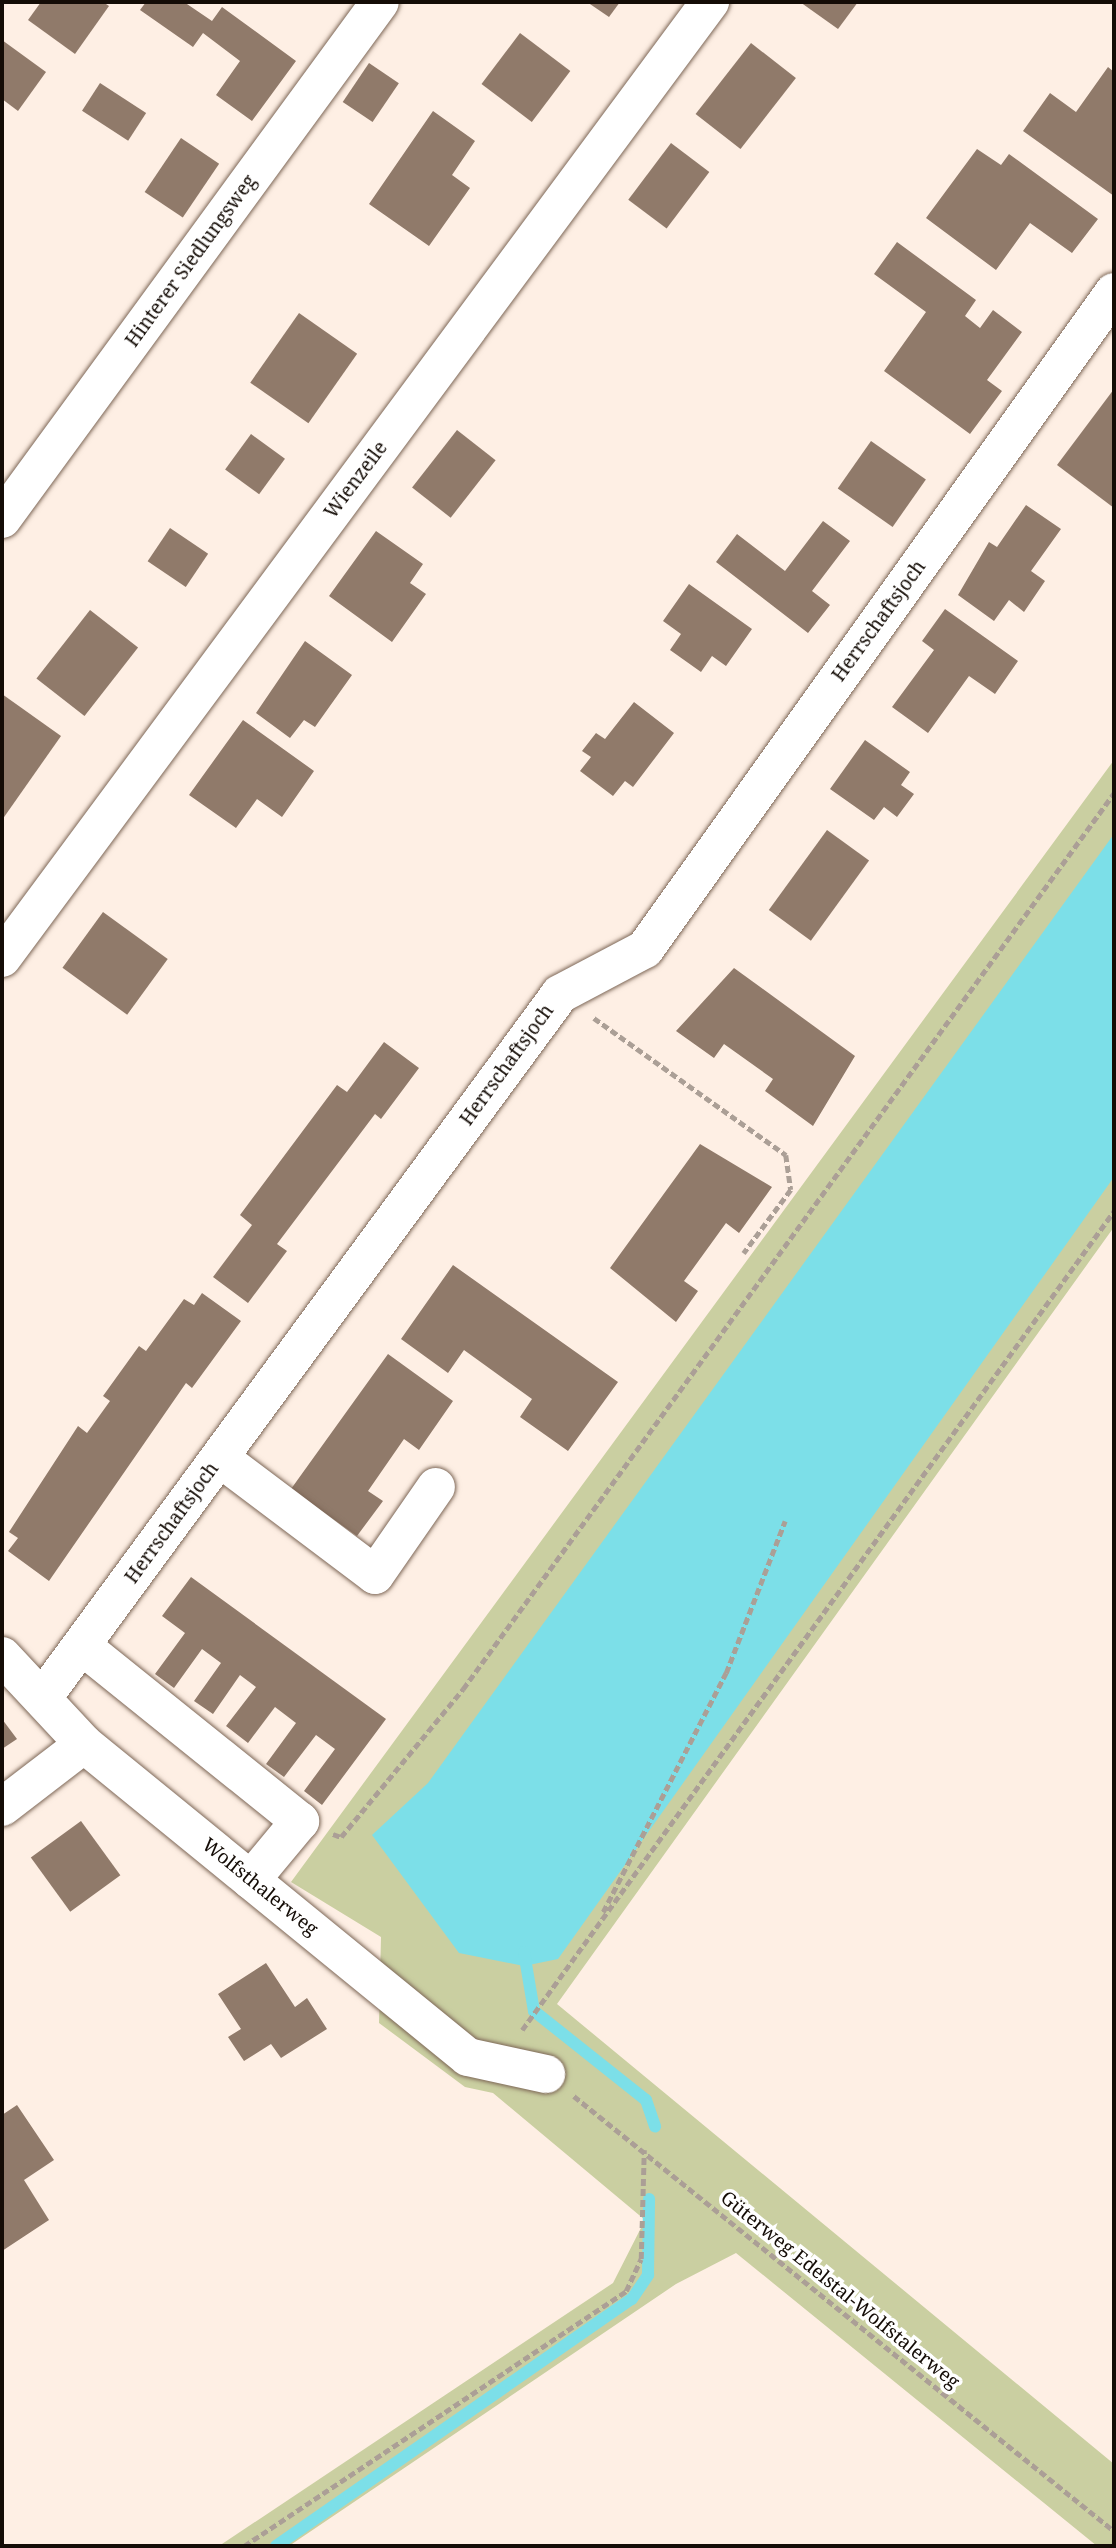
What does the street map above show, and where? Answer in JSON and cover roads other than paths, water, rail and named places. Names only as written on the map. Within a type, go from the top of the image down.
[{"type":"street","name":"Hinterer Siedlungsweg","points":[[2,519],[380,2]]},
{"type":"street","name":"Wienzeile","points":[[2,958],[710,2]]},
{"type":"street","name":"Herrschaftsjoch","points":[[44,1696],[559,993],[645,949],[1114,292]]},
{"type":"street","points":[[220,1458],[375,1575],[436,1487]]},
{"type":"street","points":[[82,1646],[300,1821],[251,1880]]},
{"type":"street","name":"Wolfsthalerweg","points":[[2,1656],[44,1696],[84,1744],[468,2057],[546,2074]]},
{"type":"street","points":[[2,1807],[84,1744]]},
{"type":"water","points":[[1114,834],[1114,1177],[558,1959],[524,1966],[459,1953],[372,1835],[428,1783]]},
{"type":"waterway","points":[[524,1952],[534,2011],[646,2100],[655,2126]]},
{"type":"waterway","points":[[276,2546],[632,2299],[648,2275],[649,2199]]}]
